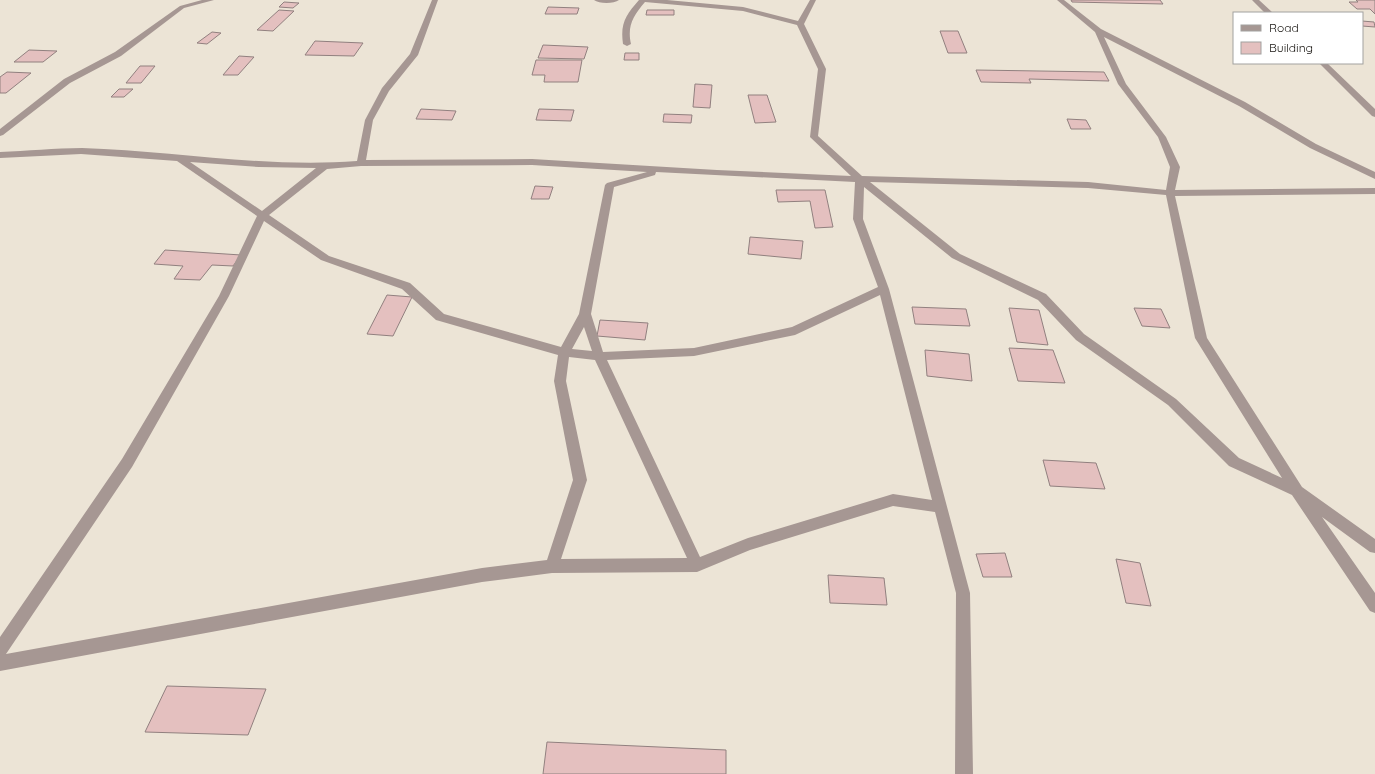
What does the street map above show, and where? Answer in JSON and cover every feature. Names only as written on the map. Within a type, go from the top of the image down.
[{"type":"street","points":[[0,133],[67,81],[118,54],[192,0]]},
{"type":"street","points":[[182,7],[211,0]]},
{"type":"street","points":[[361,163],[369,120],[385,90],[414,55],[435,0]]},
{"type":"street","points":[[597,0],[616,0]]},
{"type":"street","points":[[627,44],[624,32],[629,16],[643,0],[743,9],[800,24],[822,70],[814,137],[860,179],[956,256],[1042,297],[1080,337],[1172,402],[1234,462],[1297,491],[1375,547]]},
{"type":"street","points":[[800,24],[813,0]]},
{"type":"street","points":[[1060,0],[1098,31],[1242,104],[1313,146],[1375,176]]},
{"type":"street","points":[[1255,0],[1268,12]]},
{"type":"street","points":[[1098,31],[1122,84],[1162,137],[1175,167],[1170,193],[1201,338],[1297,491],[1375,606]]},
{"type":"street","points":[[1324,64],[1375,114]]},
{"type":"street","points":[[0,155],[81,151],[259,164],[325,166],[361,163],[532,162],[662,170],[860,179],[1088,185],[1170,193],[1375,191]]},
{"type":"street","points":[[179,159],[326,258],[406,286],[440,317],[564,352],[600,356],[694,352],[795,331],[884,289]]},
{"type":"street","points":[[0,650],[127,463],[224,296],[262,216],[325,166]]},
{"type":"street","points":[[552,566],[580,480],[560,381],[564,352],[585,314],[610,185],[662,170]]},
{"type":"street","points":[[860,179],[858,218],[884,289],[963,593],[964,774]]},
{"type":"street","points":[[585,314],[600,356],[697,565]]},
{"type":"street","points":[[0,663],[482,575],[552,566],[697,565],[748,544],[893,500],[941,507]]},
{"type":"building","points":[[1071,0],[1160,0],[1163,4],[1072,2]]},
{"type":"building","points":[[1356,0],[1375,0],[1375,14],[1370,9],[1357,9],[1349,2],[1358,2]]},
{"type":"building","points":[[284,2],[299,3],[293,8],[279,7]]},
{"type":"building","points":[[548,7],[579,8],[577,14],[545,14]]},
{"type":"building","points":[[279,10],[294,11],[273,31],[257,30]]},
{"type":"building","points":[[647,10],[674,10],[674,15],[646,15]]},
{"type":"building","points":[[1363,21],[1374,22],[1375,27],[1363,26]]},
{"type":"building","points":[[940,31],[958,31],[967,53],[948,53]]},
{"type":"building","points":[[212,32],[221,33],[207,44],[197,43]]},
{"type":"building","points":[[315,41],[363,43],[354,56],[305,55]]},
{"type":"building","points":[[543,45],[588,47],[584,59],[538,58]]},
{"type":"building","points":[[29,50],[57,51],[43,62],[14,62]]},
{"type":"building","points":[[625,53],[639,53],[639,60],[624,60]]},
{"type":"building","points":[[239,56],[254,57],[238,75],[223,75]]},
{"type":"building","points":[[536,60],[582,60],[578,82],[544,82],[545,75],[532,75]]},
{"type":"building","points":[[140,66],[155,66],[141,83],[126,83]]},
{"type":"building","points":[[976,70],[1104,72],[1109,81],[1029,79],[1031,83],[981,82]]},
{"type":"building","points":[[7,72],[31,73],[6,93],[0,93],[0,77]]},
{"type":"building","points":[[695,84],[712,85],[710,108],[693,107]]},
{"type":"building","points":[[119,89],[133,89],[124,97],[111,97]]},
{"type":"building","points":[[748,95],[767,95],[776,122],[755,123]]},
{"type":"building","points":[[421,109],[456,111],[452,120],[416,119]]},
{"type":"building","points":[[539,109],[574,110],[571,121],[536,120]]},
{"type":"building","points":[[664,114],[692,115],[691,123],[663,122]]},
{"type":"building","points":[[1067,119],[1086,120],[1091,129],[1071,129]]},
{"type":"building","points":[[535,186],[553,187],[549,199],[531,199]]},
{"type":"building","points":[[776,190],[825,190],[833,227],[815,228],[810,201],[778,202]]},
{"type":"building","points":[[750,237],[803,241],[801,259],[748,254]]},
{"type":"building","points":[[165,250],[241,255],[233,266],[212,265],[200,280],[174,279],[183,266],[154,264]]},
{"type":"building","points":[[387,295],[412,297],[393,336],[367,334]]},
{"type":"building","points":[[912,307],[966,309],[970,326],[915,324]]},
{"type":"building","points":[[1009,308],[1039,310],[1048,345],[1017,342]]},
{"type":"building","points":[[1134,308],[1161,309],[1170,328],[1142,326]]},
{"type":"building","points":[[600,320],[648,323],[645,340],[597,336]]},
{"type":"building","points":[[1009,348],[1053,350],[1065,383],[1018,381]]},
{"type":"building","points":[[925,350],[969,354],[972,381],[927,376]]},
{"type":"building","points":[[1043,460],[1096,463],[1105,489],[1050,486]]},
{"type":"building","points":[[1005,553],[1012,577],[983,577],[976,554]]},
{"type":"building","points":[[1116,559],[1140,563],[1151,606],[1126,603]]},
{"type":"building","points":[[828,575],[884,578],[887,605],[830,603]]},
{"type":"building","points":[[167,686],[266,689],[248,735],[145,732]]},
{"type":"building","points":[[547,742],[726,750],[726,774],[543,774]]}]
